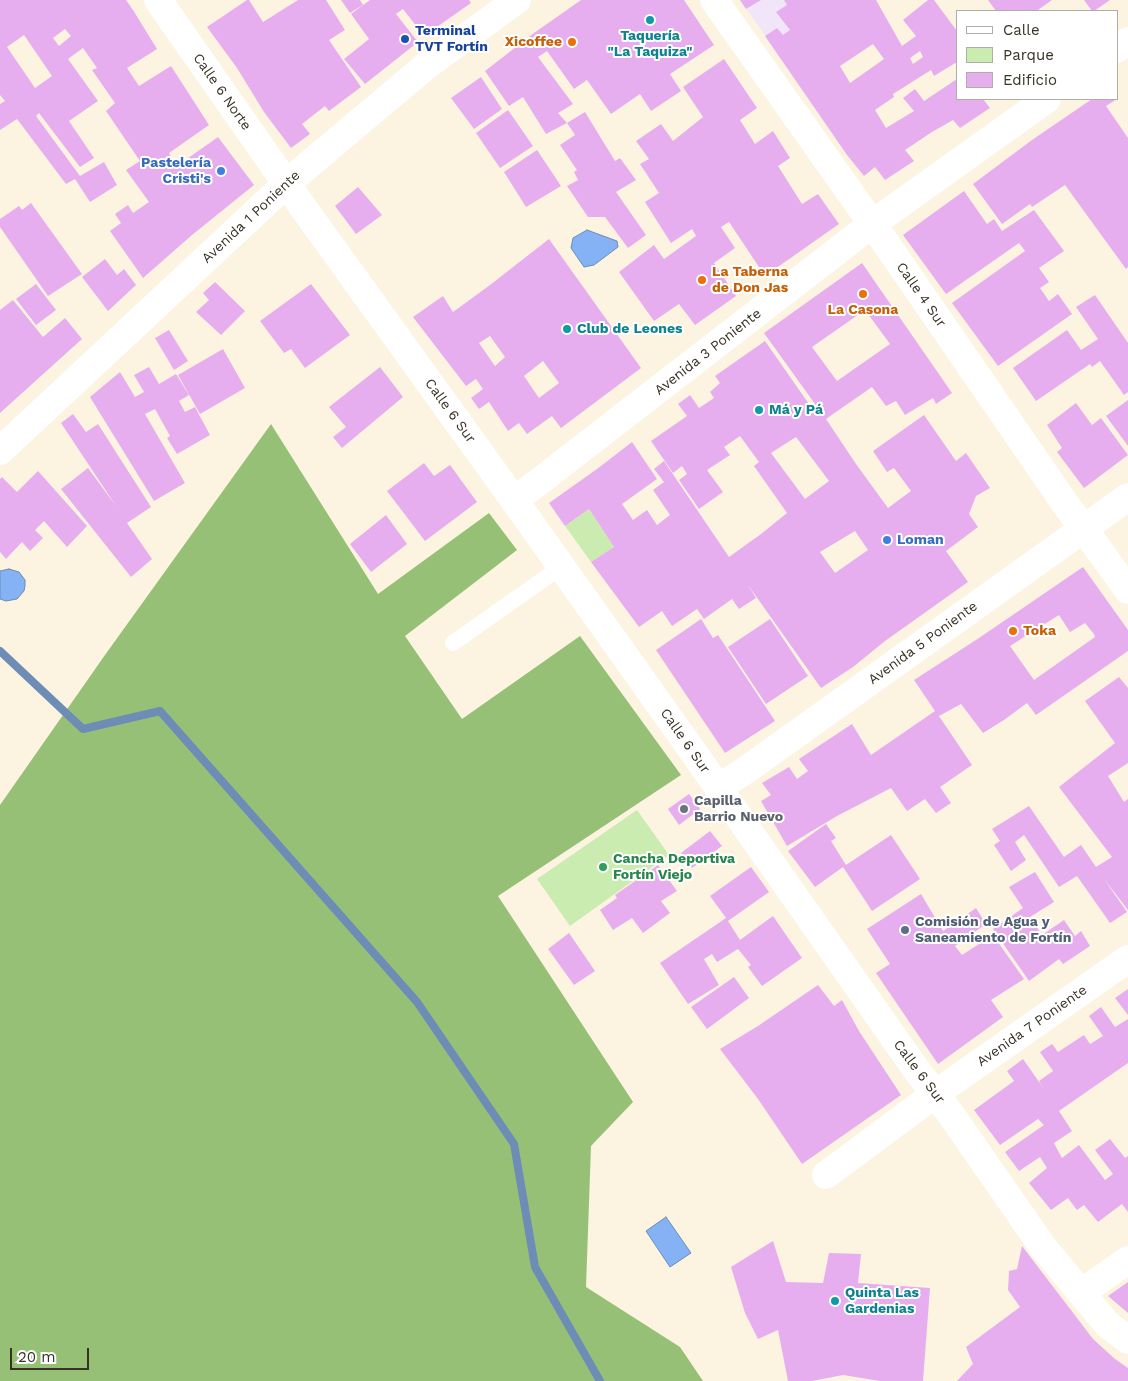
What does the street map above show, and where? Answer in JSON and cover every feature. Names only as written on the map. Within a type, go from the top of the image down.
[{"type":"street","name":"Calle 6 Norte","points":[[158,0],[287,183]]},
{"type":"street","name":"Avenida 1 Poniente","points":[[0,451],[287,183],[426,66],[517,0]]},
{"type":"street","name":"Calle 4 Sur","points":[[714,0],[1128,590]]},
{"type":"street","name":"Avenida 3 Poniente","points":[[514,500],[872,224],[1046,100]]},
{"type":"street","name":"Calle 6 Sur","points":[[287,183],[562,567],[1043,1247],[1107,1324],[1128,1340]]},
{"type":"street","name":"Avenida 5 Poniente","points":[[718,788],[1128,496]]},
{"type":"street","name":"Avenida 7 Poniente","points":[[826,1175],[935,1094],[1128,959]]},
{"type":"street","points":[[1081,1293],[1128,1260]]},
{"type":"lane","points":[[453,643],[562,567]]},
{"type":"shaded area","points":[[740,0],[865,0],[782,59]]},
{"type":"green space","points":[[271,424],[378,594],[489,513],[517,550],[405,636],[462,719],[580,636],[681,775],[498,896],[633,1102],[591,1146],[586,1287],[680,1347],[703,1381],[0,1381],[0,805]]},
{"type":"green space","points":[[589,509],[614,547],[591,562],[565,526]]},
{"type":"green space","name":"Cancha Deportiva Fortín Viejo","points":[[637,810],[669,855],[570,926],[537,879]]},
{"type":"water","points":[[587,230],[617,241],[618,247],[594,265],[584,267],[571,248],[573,238]]},
{"type":"water","points":[[9,569],[19,572],[25,580],[25,586],[24,591],[17,599],[6,601],[0,599],[0,571]]},
{"type":"water","points":[[666,1217],[691,1253],[670,1267],[646,1231]]},
{"type":"building","points":[[0,0],[126,0],[157,49],[127,68],[139,86],[171,66],[209,125],[169,153],[177,166],[218,137],[254,185],[143,278],[110,231],[121,223],[115,214],[128,205],[133,213],[149,202],[126,170],[140,161],[106,111],[115,103],[92,70],[97,68],[83,48],[68,59],[98,101],[69,121],[94,158],[80,167],[39,113],[36,116],[80,176],[104,162],[117,185],[90,202],[75,179],[66,184],[17,119],[0,130],[0,104],[5,101],[0,95]],"holes":[[[65,29],[71,36],[59,46],[53,38]],[[24,35],[52,76],[35,88],[7,47]]]},
{"type":"building","points":[[249,0],[263,22],[298,0],[326,0],[345,30],[329,40],[361,87],[329,111],[325,106],[302,124],[310,134],[291,148],[264,112],[237,68],[207,27]]},
{"type":"building","points":[[341,0],[360,0],[363,5],[350,13]]},
{"type":"building","points":[[370,0],[469,0],[471,3],[424,36],[403,9],[396,14],[418,42],[365,84],[344,59],[369,39],[351,14]]},
{"type":"building","points":[[581,0],[684,0],[714,45],[670,74],[681,91],[651,111],[640,94],[611,114],[587,80],[574,89],[547,51],[538,57],[573,104],[558,113],[567,123],[546,134],[523,97],[509,106],[485,71]]},
{"type":"building","points":[[740,0],[761,0],[746,9]]},
{"type":"building","points":[[784,0],[876,0],[902,46],[916,36],[903,20],[928,0],[934,0],[956,30],[956,63],[934,76],[931,70],[893,94],[894,97],[875,110],[886,128],[914,111],[903,98],[915,89],[924,101],[956,80],[956,100],[984,100],[990,108],[960,128],[953,120],[905,150],[914,161],[885,180],[875,167],[864,176],[847,155],[765,36],[777,28],[783,35],[790,30],[776,12],[787,5]],"holes":[[[873,44],[884,59],[850,83],[840,66]],[[920,51],[923,57],[913,64],[910,58]]]},
{"type":"building","points":[[988,0],[1052,0],[1038,10],[995,10]]},
{"type":"building","points":[[1084,0],[1110,0],[1095,10],[1091,10]]},
{"type":"building","points":[[724,59],[757,108],[740,120],[755,144],[773,131],[790,158],[778,166],[802,204],[818,194],[839,224],[765,276],[729,222],[721,227],[735,248],[714,263],[736,296],[695,325],[679,304],[654,321],[619,272],[654,245],[664,259],[696,236],[692,229],[671,243],[645,202],[659,193],[640,164],[649,159],[636,141],[661,124],[673,141],[703,117],[683,87]]},
{"type":"building","points":[[481,77],[502,109],[474,129],[451,98]]},
{"type":"building","points":[[1091,100],[1115,100],[1106,106],[1128,138],[1128,267],[1126,269],[1065,185],[1032,207],[1030,204],[1002,224],[973,184]]},
{"type":"building","points":[[508,110],[533,146],[500,168],[476,133]]},
{"type":"building","points":[[585,112],[615,161],[620,158],[636,180],[616,192],[646,235],[628,248],[605,217],[588,217],[567,186],[578,180],[574,172],[577,170],[560,145],[575,135],[567,123]]},
{"type":"building","points":[[537,150],[561,186],[526,207],[504,172]]},
{"type":"building","points":[[358,187],[382,215],[356,234],[335,206]]},
{"type":"building","points":[[964,191],[987,224],[994,219],[1002,231],[1034,210],[1064,251],[1039,268],[1049,282],[1040,288],[1049,301],[1058,294],[1072,314],[998,366],[952,303],[1025,251],[1019,243],[946,294],[903,235]]},
{"type":"building","points":[[31,203],[82,274],[48,296],[0,227],[0,219],[19,206],[22,210]]},
{"type":"building","points":[[549,239],[641,368],[561,428],[552,416],[527,434],[519,423],[508,431],[489,402],[479,409],[471,398],[483,389],[476,379],[466,386],[413,317],[443,296],[453,312]],"holes":[[[490,336],[505,357],[495,366],[479,343]],[[543,361],[559,383],[539,398],[524,376]]]},
{"type":"building","points":[[105,259],[117,275],[124,269],[136,285],[108,311],[82,277]]},
{"type":"building","points":[[862,263],[952,393],[936,404],[933,398],[905,415],[896,401],[886,406],[872,387],[826,419],[888,508],[911,491],[894,468],[887,472],[873,451],[924,415],[956,461],[966,453],[990,488],[976,496],[969,514],[978,527],[946,551],[968,582],[885,641],[853,667],[821,688],[748,585],[756,598],[739,609],[732,599],[704,619],[697,609],[672,626],[662,611],[639,627],[591,562],[614,547],[589,509],[565,526],[549,503],[632,442],[657,479],[622,504],[633,520],[647,510],[657,525],[670,515],[653,490],[664,482],[654,469],[664,461],[729,557],[761,534],[787,513],[754,466],[759,462],[740,436],[724,447],[730,455],[707,470],[723,492],[699,509],[679,480],[687,474],[682,466],[673,473],[651,441],[687,416],[678,404],[690,395],[699,408],[714,398],[710,392],[720,383],[715,376],[765,341],[811,407],[815,404],[764,333]],"holes":[[[865,310],[890,344],[837,381],[812,347]],[[796,437],[829,481],[805,499],[771,453]],[[855,531],[868,550],[835,573],[820,552]]]},
{"type":"building","points":[[215,282],[245,311],[221,335],[196,312],[209,300],[203,293]]},
{"type":"building","points":[[36,284],[56,310],[36,325],[16,299]]},
{"type":"building","points":[[311,284],[350,335],[305,368],[291,349],[284,353],[260,321]]},
{"type":"building","points":[[1095,295],[1128,343],[1128,392],[1124,395],[1100,361],[1092,367],[1090,364],[1036,401],[1013,368],[1067,330],[1081,350],[1098,339],[1076,307]]},
{"type":"building","points":[[13,300],[43,337],[65,318],[82,339],[0,413],[0,310]]},
{"type":"building","points":[[169,330],[188,361],[174,370],[155,338]]},
{"type":"building","points":[[223,349],[245,388],[200,414],[178,375]]},
{"type":"building","points":[[149,367],[159,384],[176,374],[189,395],[179,401],[185,412],[195,407],[210,435],[177,454],[167,438],[170,436],[155,409],[145,414],[185,483],[154,501],[90,397],[120,372],[135,397],[144,392],[134,375]]},
{"type":"building","points":[[380,367],[403,397],[342,448],[333,437],[346,427],[329,407]]},
{"type":"building","points":[[1128,400],[1128,446],[1106,416]]},
{"type":"building","points":[[1076,403],[1092,425],[1101,418],[1128,455],[1084,488],[1057,452],[1062,448],[1047,425]]},
{"type":"building","points":[[73,414],[86,432],[98,424],[151,507],[127,523],[152,559],[131,577],[61,489],[88,468],[116,506],[61,423]]},
{"type":"building","points":[[424,463],[434,476],[450,465],[477,502],[425,541],[387,491]]},
{"type":"building","points":[[38,471],[87,526],[67,547],[44,521],[35,530],[43,538],[30,551],[22,542],[6,559],[0,552],[0,479],[2,477],[17,492]]},
{"type":"building","points":[[386,515],[407,544],[371,572],[350,544]]},
{"type":"building","points":[[1083,567],[1128,630],[1128,651],[1036,715],[1027,703],[983,733],[961,704],[939,716],[972,765],[940,787],[951,803],[936,813],[925,799],[907,811],[891,788],[837,816],[787,846],[761,801],[771,795],[762,783],[789,767],[797,779],[808,771],[799,759],[852,724],[871,755],[935,711],[914,680]],"holes":[[[1059,615],[1070,632],[1085,623],[1095,637],[1034,680],[1010,646]]]},
{"type":"building","points":[[701,619],[713,638],[718,635],[775,721],[725,753],[656,650]]},
{"type":"building","points":[[770,619],[808,676],[766,704],[728,647]]},
{"type":"building","points":[[1119,677],[1128,688],[1128,763],[1108,776],[1124,802],[1128,799],[1128,910],[1104,879],[1127,912],[1110,923],[1077,876],[1059,887],[1024,835],[1015,842],[1026,860],[1011,871],[994,845],[1000,841],[992,829],[1029,806],[1064,857],[1081,845],[1096,867],[1112,857],[1059,787],[1115,743],[1085,701]]},
{"type":"building","name":"Capilla Barrio Nuevo","points":[[689,794],[700,809],[679,825],[668,809]]},
{"type":"building","points":[[826,824],[836,838],[831,841],[846,865],[891,835],[920,879],[872,911],[843,867],[815,887],[788,851]]},
{"type":"building","points":[[710,831],[722,846],[692,868],[681,853]]},
{"type":"building","points":[[658,865],[677,891],[661,901],[670,913],[643,933],[632,918],[613,930],[600,910],[617,898],[615,895]]},
{"type":"building","points":[[751,867],[769,892],[728,921],[740,940],[773,916],[802,958],[762,986],[748,967],[751,965],[738,949],[717,962],[712,954],[704,959],[719,985],[688,1004],[660,963],[726,918],[710,896]]},
{"type":"building","points":[[1035,872],[1054,902],[1030,917],[1042,935],[1064,920],[1075,936],[1081,931],[1090,946],[1063,964],[1059,959],[1029,981],[993,929],[1023,908],[1009,887]]},
{"type":"building","points":[[921,894],[943,931],[976,908],[986,924],[955,946],[962,955],[993,935],[1024,979],[991,1000],[1003,1017],[938,1064],[876,973],[890,964],[867,929]]},
{"type":"building","points":[[569,933],[595,971],[574,985],[548,949]]},
{"type":"building","points":[[734,977],[749,998],[707,1029],[691,1007]]},
{"type":"building","points":[[818,985],[834,1006],[842,1000],[859,1031],[901,1095],[802,1164],[758,1099],[720,1049],[758,1026]]},
{"type":"building","points":[[1128,989],[1128,1015],[1115,998]]},
{"type":"building","points":[[1101,1007],[1115,1027],[1128,1019],[1128,1063],[1059,1111],[1072,1131],[1054,1143],[1062,1158],[1079,1145],[1105,1180],[1113,1174],[1095,1150],[1110,1139],[1125,1158],[1128,1156],[1128,1212],[1122,1204],[1098,1222],[1084,1205],[1077,1210],[1068,1198],[1051,1210],[1029,1183],[1047,1168],[1040,1157],[1019,1171],[1005,1152],[1044,1125],[1038,1119],[1000,1145],[974,1110],[1014,1081],[1007,1071],[1023,1059],[1044,1089],[1039,1081],[1053,1071],[1040,1052],[1052,1044],[1058,1052],[1084,1035],[1090,1044],[1103,1036],[1089,1016]]},
{"type":"building","name":"Quinta Las Gardenias","points":[[773,1241],[786,1282],[823,1283],[829,1253],[861,1254],[858,1283],[930,1288],[923,1381],[880,1381],[843,1375],[812,1381],[788,1381],[778,1330],[758,1339],[745,1313],[731,1267]]},
{"type":"building","points":[[1022,1246],[1093,1339],[1128,1368],[1128,1381],[957,1381],[973,1364],[966,1347],[1020,1307],[1008,1290],[1009,1271],[1017,1269]]},
{"type":"building","points":[[1128,1282],[1128,1313],[1108,1296]]},
{"type":"waterway","points":[[0,651],[83,729],[160,711],[417,1002],[514,1144],[535,1267],[600,1381]]},
{"type":"place","name":"Taquería \"La Taquiza\"","points":[[650,20]]},
{"type":"place","name":"Terminal TVT Fortín","points":[[405,39]]},
{"type":"place","name":"Xicoffee","points":[[572,42]]},
{"type":"place","name":"Pastelería Cristi's","points":[[221,171]]},
{"type":"place","name":"La Taberna de Don Jas","points":[[702,280]]},
{"type":"place","name":"La Casona","points":[[863,294]]},
{"type":"place","name":"Club de Leones","points":[[567,329]]},
{"type":"place","name":"Má y Pá","points":[[759,410]]},
{"type":"place","name":"Loman","points":[[887,540]]},
{"type":"place","name":"Toka","points":[[1013,631]]},
{"type":"place","name":"Capilla Barrio Nuevo","points":[[684,809]]},
{"type":"place","name":"Cancha Deportiva Fortín Viejo","points":[[603,867]]},
{"type":"place","name":"Comisión de Agua y Saneamiento de Fortín","points":[[905,930]]},
{"type":"place","name":"Quinta Las Gardenias","points":[[835,1301]]}]
